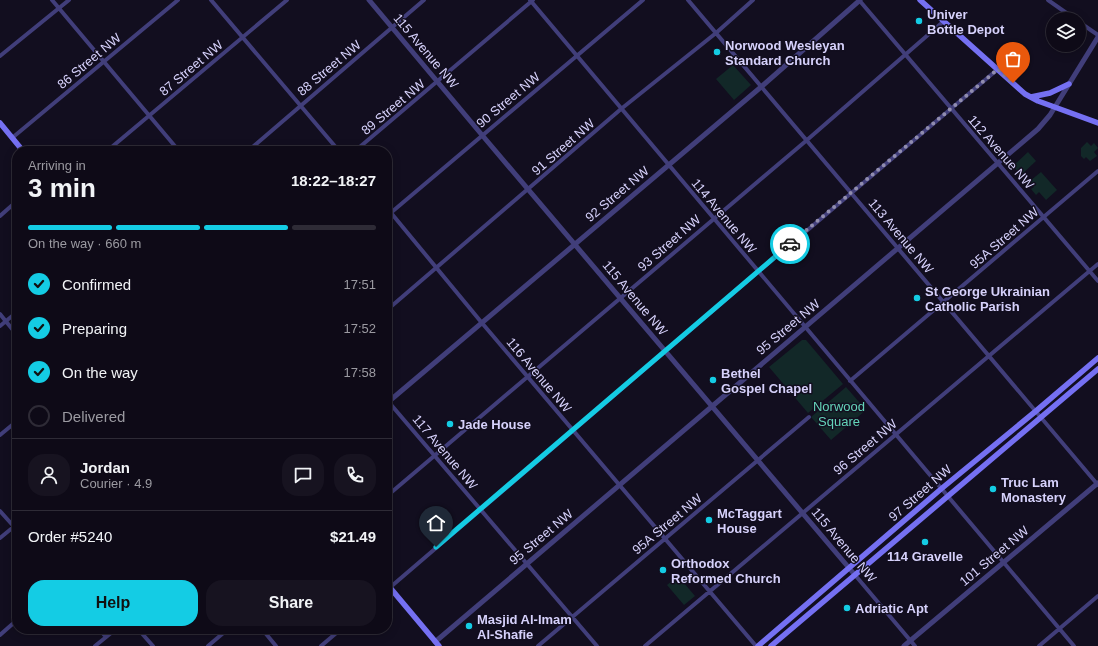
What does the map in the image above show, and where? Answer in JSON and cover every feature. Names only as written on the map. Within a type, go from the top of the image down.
[{"type":"main road","points":[[920,0],[1031,97],[1098,123]]},
{"type":"main road","points":[[1031,97],[1050,93],[1069,84]]},
{"type":"main road","points":[[0,123],[19,146]]},
{"type":"main road","name":"97 Street NW","points":[[757,646],[941,489],[1036,412],[1098,358]]},
{"type":"main road","name":"97 Street NW","points":[[771,646],[1098,369]]},
{"type":"main road","points":[[392,592],[436,645]]},
{"type":"street","points":[[52,0],[175,146]]},
{"type":"street","points":[[0,56],[69,0]]},
{"type":"street","name":"86 Street NW","points":[[12,138],[178,0]]},
{"type":"street","points":[[211,0],[335,146]]},
{"type":"street","name":"87 Street NW","points":[[113,146],[287,0]]},
{"type":"street","name":"115 Avenue NW","points":[[369,0],[528,190],[915,646]]},
{"type":"street","name":"88 Street NW","points":[[254,146],[424,0]]},
{"type":"street","name":"90 Street NW","points":[[392,211],[576,55],[644,0]]},
{"type":"street","name":"113 Avenue NW","points":[[688,0],[1098,484]]},
{"type":"street","name":"91 Street NW","points":[[392,306],[436,266],[528,190],[621,110],[716,33],[753,0]]},
{"type":"street","name":"112 Avenue NW","points":[[859,0],[1098,281]]},
{"type":"street","name":"92 Street NW","points":[[392,399],[761,87],[859,0]]},
{"type":"street","points":[[1048,0],[1064,12]]},
{"type":"street","name":"114 Avenue NW","points":[[531,1],[621,110],[1074,646]]},
{"type":"street","name":"89 Street NW","points":[[362,146],[531,1]]},
{"type":"street","name":"93 Street NW","points":[[392,492],[807,140],[944,21]]},
{"type":"street","points":[[1086,27],[1098,36]]},
{"type":"street","name":"95 Street NW","points":[[436,645],[526,563],[804,327],[899,249],[1044,123],[1098,36]]},
{"type":"street","points":[[392,584],[666,352],[758,272],[852,194],[950,108],[998,69]]},
{"type":"street","name":"95A Street NW","points":[[850,381],[1098,171]]},
{"type":"street","points":[[0,216],[12,205]]},
{"type":"street","name":"116 Avenue NW","points":[[392,217],[436,266],[527,377],[757,646]]},
{"type":"street","name":"96 Street NW","points":[[646,646],[1098,264]]},
{"type":"street","points":[[0,314],[12,329]]},
{"type":"street","points":[[0,326],[12,316]]},
{"type":"street","name":"117 Avenue NW","points":[[392,407],[597,646]]},
{"type":"street","name":"95A Street NW","points":[[538,646],[809,417]]},
{"type":"street","points":[[0,435],[12,425]]},
{"type":"street","name":"101 Street NW","points":[[904,646],[1098,484]]},
{"type":"street","points":[[0,511],[12,524]]},
{"type":"street","points":[[0,538],[12,529]]},
{"type":"street","points":[[1039,646],[1098,596]]},
{"type":"street","points":[[0,635],[12,624]]},
{"type":"street","points":[[95,646],[110,634]]},
{"type":"street","points":[[142,634],[153,646]]},
{"type":"street","points":[[208,646],[222,634]]},
{"type":"street","points":[[266,634],[276,646]]},
{"type":"street","points":[[321,646],[335,634]]},
{"type":"green space","points":[[733,65],[751,85],[734,100],[716,79]]},
{"type":"green space","points":[[1087,142],[1091,146],[1094,143],[1098,148],[1094,152],[1097,156],[1090,161],[1086,157],[1084,159],[1081,156],[1081,148]]},
{"type":"green space","points":[[1028,152],[1036,161],[1021,175],[1013,166]]},
{"type":"green space","points":[[1041,172],[1057,190],[1046,200],[1039,192],[1036,195],[1031,189],[1034,187],[1030,181]]},
{"type":"green space","name":"Norwood Square","points":[[802,340],[806,340],[843,384],[808,413],[769,367]]},
{"type":"green space","name":"Norwood Square","points":[[846,387],[866,410],[831,440],[811,417]]},
{"type":"green space","points":[[678,576],[695,596],[684,605],[667,585]]},
{"type":"way so far","points":[[790,244],[852,194],[950,108],[998,69],[1013,83]]},
{"type":"place","name":"Univer Bottle Depot","points":[[919,21]]},
{"type":"place","name":"Norwood Wesleyan Standard Church","points":[[717,52]]},
{"type":"place","name":"St George Ukrainian Catholic Parish","points":[[917,298]]},
{"type":"place","name":"Bethel Gospel Chapel","points":[[713,380]]},
{"type":"place","name":"Jade House","points":[[450,424]]},
{"type":"place","name":"Truc Lam Monastery","points":[[993,489]]},
{"type":"place","name":"McTaggart House","points":[[709,520]]},
{"type":"place","name":"114 Gravelle","points":[[925,542]]},
{"type":"place","name":"Orthodox Reformed Church","points":[[663,570]]},
{"type":"place","name":"Adriatic Apt","points":[[847,608]]},
{"type":"place","name":"Masjid Al-Imam Al-Shafie","points":[[469,626]]},
{"type":"route","points":[[436,547],[666,352],[790,244]]}]
